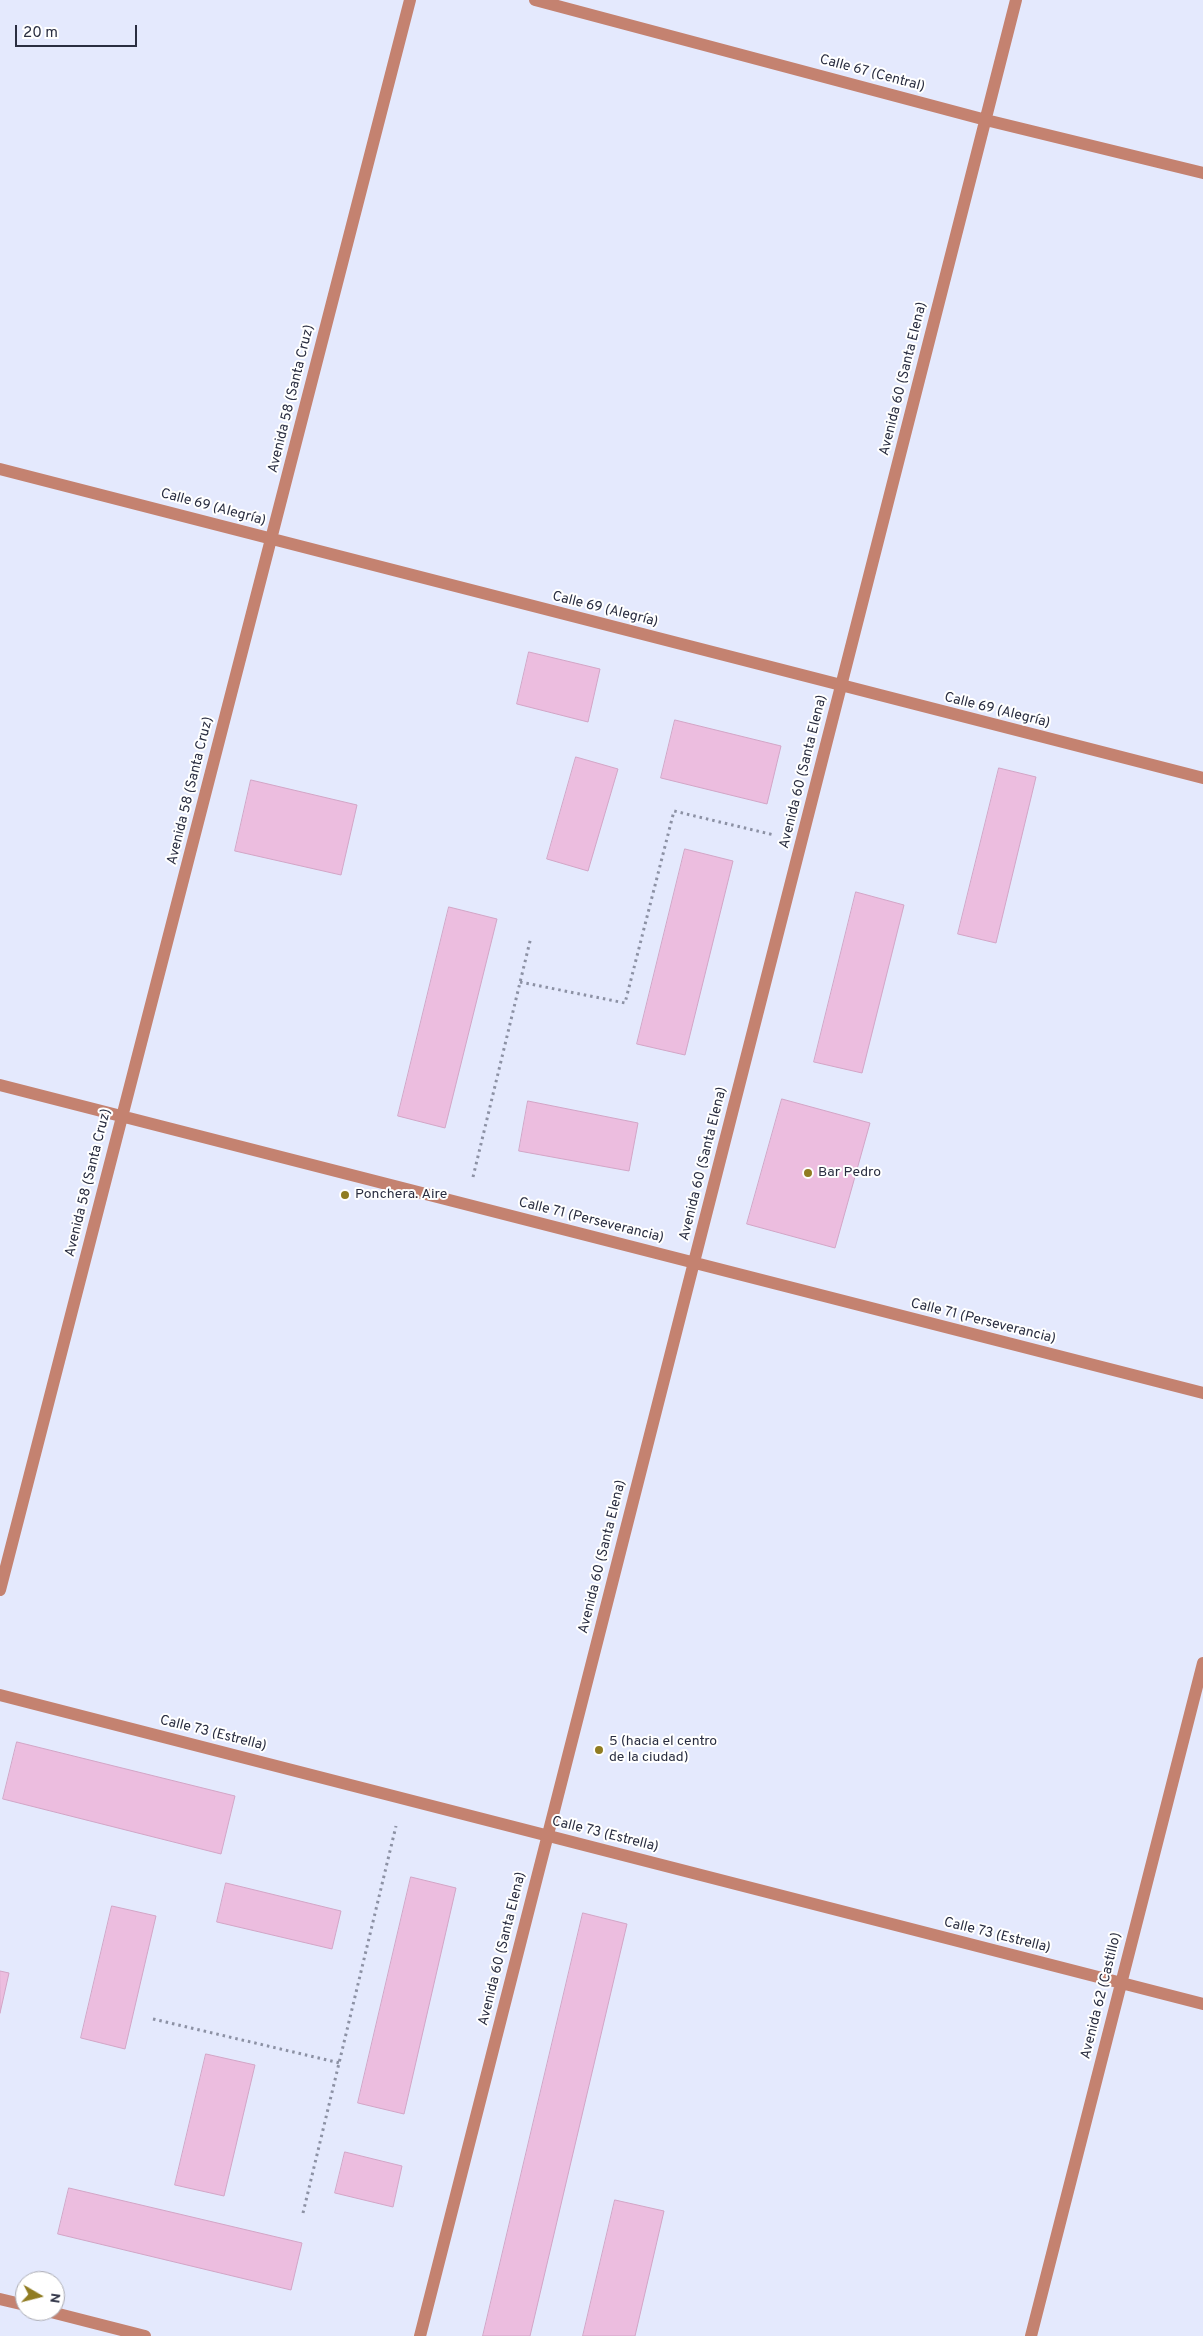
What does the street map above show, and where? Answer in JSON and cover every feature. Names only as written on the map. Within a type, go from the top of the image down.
[{"type":"street","name":"Avenida 58 (Santa Cruz)","points":[[0,1590],[410,0]]},
{"type":"street","name":"Calle 67 (Central)","points":[[535,0],[986,120],[1203,173]]},
{"type":"street","name":"Avenida 60 (Santa Elena)","points":[[420,2336],[1016,0]]},
{"type":"street","name":"Calle 69 (Alegría)","points":[[0,469],[1203,778]]},
{"type":"street","name":"Calle 71 (Perseverancia)","points":[[0,1085],[1203,1393]]},
{"type":"street","name":"Avenida 62 (Castillo)","points":[[1031,2336],[1203,1663]]},
{"type":"street","name":"Calle 73 (Estrella)","points":[[0,1695],[1203,2004]]},
{"type":"street","points":[[0,2299],[15,2303]]},
{"type":"street","points":[[65,2316],[145,2336]]},
{"type":"path","points":[[520,982],[625,1003],[674,812],[801,842]]},
{"type":"path","points":[[466,1205],[531,937]]},
{"type":"path","points":[[304,2213],[403,1798]]},
{"type":"path","points":[[153,2019],[340,2063]]},
{"type":"building","points":[[529,652],[600,669],[588,722],[517,704]]},
{"type":"building","points":[[675,720],[781,746],[767,804],[661,778]]},
{"type":"building","points":[[576,757],[618,769],[588,871],[547,859]]},
{"type":"building","points":[[999,768],[1036,777],[996,943],[958,934]]},
{"type":"building","points":[[251,780],[357,805],[341,875],[235,851]]},
{"type":"building","points":[[685,849],[733,861],[685,1055],[637,1044]]},
{"type":"building","points":[[856,892],[904,905],[862,1073],[814,1062]]},
{"type":"building","points":[[449,907],[497,919],[445,1128],[398,1116]]},
{"type":"building","name":"Bar Pedro","points":[[782,1099],[870,1123],[835,1248],[747,1224]]},
{"type":"building","points":[[528,1101],[638,1123],[629,1171],[519,1151]]},
{"type":"building","points":[[17,1742],[235,1796],[221,1854],[3,1799]]},
{"type":"building","points":[[411,1877],[456,1888],[404,2114],[358,2103]]},
{"type":"building","points":[[226,1883],[341,1911],[332,1949],[217,1922]]},
{"type":"building","points":[[112,1906],[156,1916],[125,2049],[81,2038]]},
{"type":"building","points":[[583,1913],[627,1924],[530,2336],[483,2336]]},
{"type":"building","points":[[0,1971],[9,1973],[0,2013]]},
{"type":"building","points":[[206,2054],[255,2065],[224,2196],[175,2185]]},
{"type":"building","points":[[345,2152],[402,2166],[393,2207],[335,2193]]},
{"type":"building","points":[[69,2188],[302,2243],[291,2290],[58,2234]]},
{"type":"building","points":[[615,2200],[664,2211],[635,2336],[583,2336]]},
{"type":"place","name":"Bar Pedro","points":[[808,1173]]},
{"type":"place","name":"Ponchera. Aire","points":[[345,1195]]},
{"type":"place","name":"5 (hacia el centro de la ciudad)","points":[[599,1750]]}]
